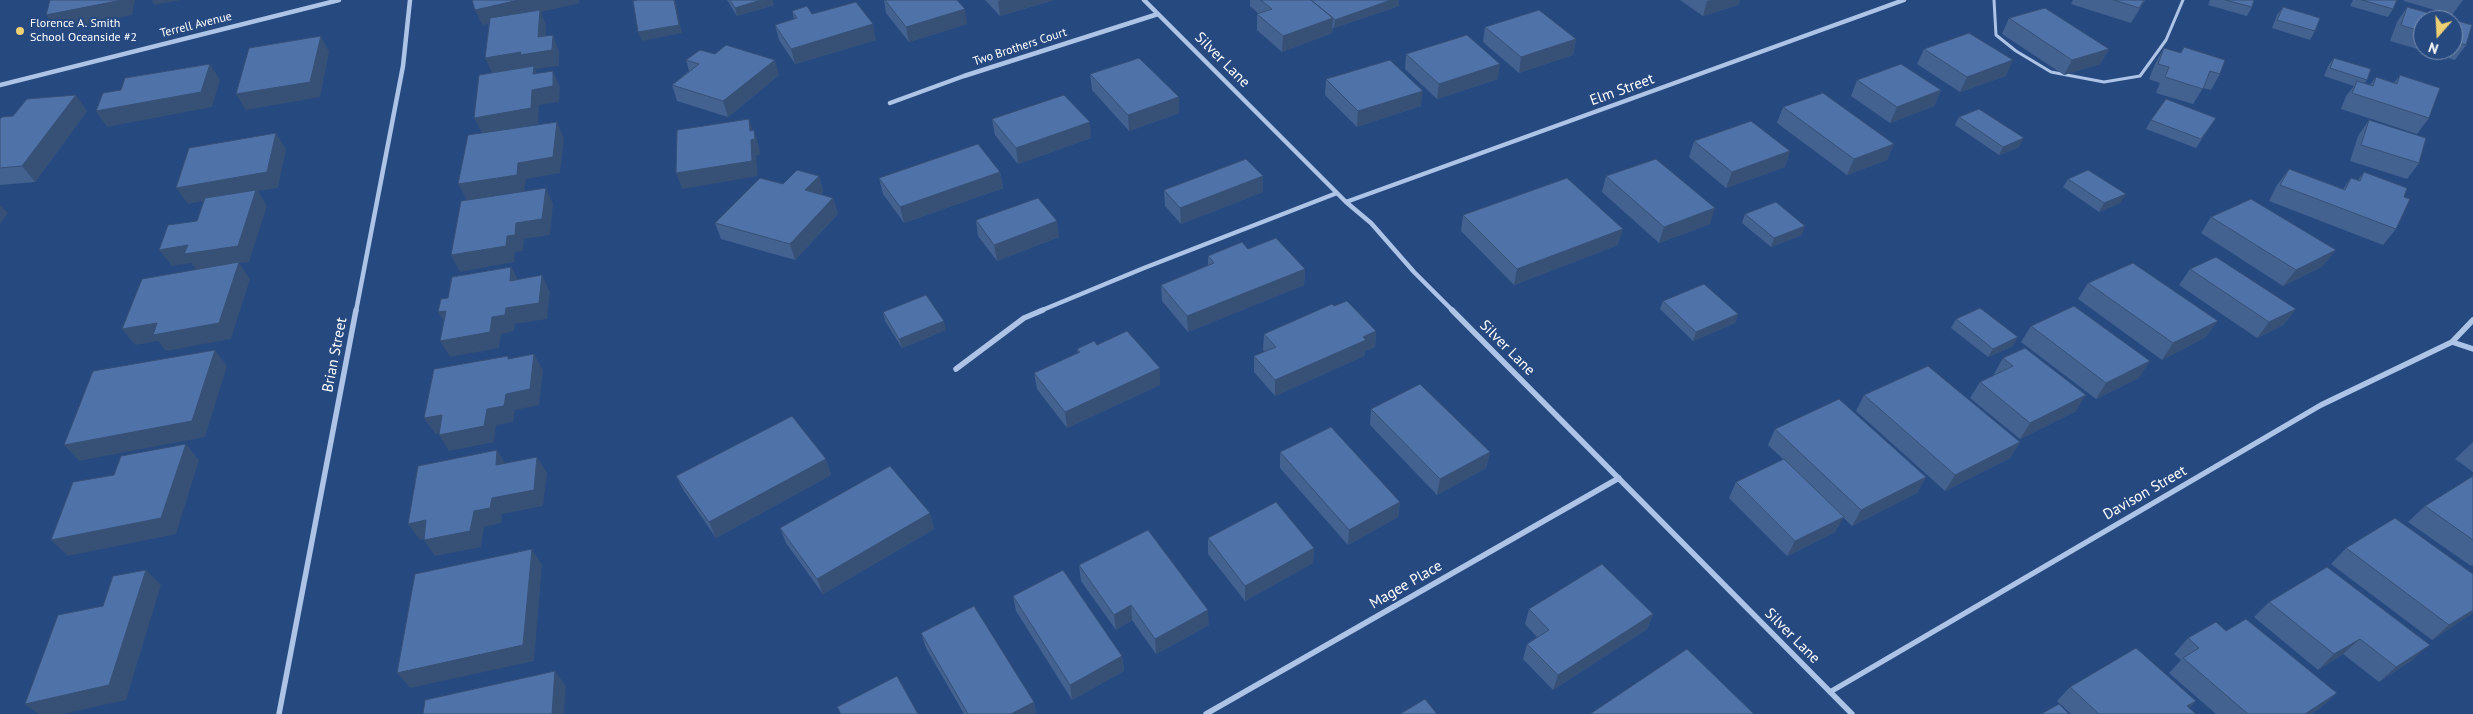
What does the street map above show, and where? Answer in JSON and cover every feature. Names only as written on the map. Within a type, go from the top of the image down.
[{"type":"street","points":[[314,0],[314,6]]},
{"type":"street","name":"Terrell Avenue","points":[[0,85],[339,0]]},
{"type":"street","name":"Brian Street","points":[[279,714],[403,66],[410,0]]},
{"type":"street","name":"Silver Lane","points":[[1144,0],[1346,202],[1371,223],[1414,272],[1852,714]]},
{"type":"street","name":"Elm Street","points":[[1346,202],[1904,0]]},
{"type":"street","name":"Two Brothers Court","points":[[890,103],[964,76],[1158,14]]},
{"type":"street","points":[[956,369],[1024,318],[1144,268],[1337,193]]},
{"type":"street","name":"Davison Street","points":[[1830,692],[2321,405],[2452,342],[2473,320]]},
{"type":"street","points":[[2452,342],[2473,349]]},
{"type":"street","name":"Magee Place","points":[[1206,714],[1619,478]]},
{"type":"lane","points":[[1994,0],[1996,35],[2016,51],[2057,74],[2104,82],[2140,76],[2166,40],[2183,0]]},
{"type":"building","points":[[50,0],[122,0],[46,15]]},
{"type":"building","points":[[472,0],[519,0],[475,10]]},
{"type":"building","points":[[674,0],[679,25],[638,32],[633,1]]},
{"type":"building","points":[[730,0],[761,0],[735,8]]},
{"type":"building","points":[[885,0],[957,0],[965,9],[906,27]]},
{"type":"building","points":[[1261,0],[1311,0],[1333,18],[1283,36],[1257,14],[1272,9]]},
{"type":"building","points":[[1311,0],[1391,0],[1335,20]]},
{"type":"building","points":[[2114,0],[2144,0],[2139,8]]},
{"type":"building","points":[[2225,0],[2254,0],[2252,7]]},
{"type":"building","points":[[2362,0],[2397,0],[2393,9]]},
{"type":"building","points":[[856,2],[873,24],[791,49],[775,25],[797,18],[792,11],[807,6],[812,14]]},
{"type":"building","points":[[2283,7],[2320,18],[2315,31],[2277,20]]},
{"type":"building","points":[[2407,7],[2418,10],[2413,10],[2413,29],[2401,25]]},
{"type":"building","points":[[2045,8],[2109,49],[2072,60],[2009,18]]},
{"type":"building","points":[[540,10],[538,37],[553,35],[552,50],[520,55],[521,52],[485,58],[490,18]]},
{"type":"building","points":[[1539,10],[1576,39],[1521,57],[1485,27]]},
{"type":"building","points":[[2463,23],[2472,25],[2466,45],[2463,44]]},
{"type":"building","points":[[1969,33],[2013,60],[1967,77],[1924,49]]},
{"type":"building","points":[[1467,35],[1500,64],[1439,84],[1406,54]]},
{"type":"building","points":[[321,36],[310,82],[236,94],[249,48]]},
{"type":"building","points":[[726,45],[775,60],[723,101],[672,85],[699,64],[686,60],[700,50],[715,54]]},
{"type":"building","points":[[2184,47],[2225,60],[2220,74],[2210,71],[2203,89],[2165,77],[2169,67],[2158,64],[2164,48],[2181,53]]},
{"type":"building","points":[[1139,58],[1179,97],[1128,115],[1090,74]]},
{"type":"building","points":[[2334,58],[2371,69],[2367,80],[2330,68]]},
{"type":"building","points":[[1390,60],[1423,91],[1358,111],[1326,79]]},
{"type":"building","points":[[210,64],[201,92],[96,111],[103,93],[121,90],[125,78]]},
{"type":"building","points":[[1901,64],[1941,90],[1897,107],[1857,80]]},
{"type":"building","points":[[534,66],[533,74],[553,71],[553,86],[532,90],[531,108],[474,118],[479,75]]},
{"type":"building","points":[[2400,75],[2440,88],[2429,118],[2352,93],[2357,81],[2373,86],[2376,77],[2397,84]]},
{"type":"building","points":[[1823,93],[1894,144],[1854,159],[1783,107]]},
{"type":"building","points":[[76,95],[22,166],[0,168],[0,119],[2,117],[13,116],[27,99]]},
{"type":"building","points":[[1064,95],[1090,122],[1016,148],[992,119]]},
{"type":"building","points":[[2166,99],[2216,118],[2201,139],[2151,120]]},
{"type":"building","points":[[1979,109],[2024,138],[2003,147],[1959,117]]},
{"type":"building","points":[[749,119],[750,131],[754,130],[755,139],[751,140],[752,161],[676,173],[677,130]]},
{"type":"building","points":[[2369,120],[2426,138],[2419,163],[2361,145]]},
{"type":"building","points":[[1751,121],[1790,151],[1732,172],[1694,141]]},
{"type":"building","points":[[557,122],[553,157],[518,163],[517,175],[458,184],[468,135]]},
{"type":"building","points":[[276,133],[267,172],[176,188],[189,148]]},
{"type":"building","points":[[978,144],[1000,172],[900,207],[879,178]]},
{"type":"building","points":[[1246,159],[1263,176],[1180,208],[1164,190]]},
{"type":"building","points":[[1656,159],[1715,208],[1664,227],[1606,176]]},
{"type":"building","points":[[2289,169],[2345,190],[2351,178],[2360,181],[2364,172],[2407,188],[2404,197],[2410,199],[2396,229],[2280,185]]},
{"type":"building","points":[[797,170],[819,176],[805,190],[833,198],[790,244],[715,223],[760,178],[783,184]]},
{"type":"building","points":[[2088,170],[2126,194],[2104,203],[2068,179]]},
{"type":"building","points":[[1567,178],[1623,229],[1517,269],[1463,215]]},
{"type":"building","points":[[546,188],[542,219],[516,223],[515,235],[507,236],[506,246],[451,255],[461,201]]},
{"type":"building","points":[[256,190],[238,246],[184,254],[188,245],[159,250],[168,225],[197,221],[205,198]]},
{"type":"building","points":[[1038,198],[1057,221],[994,245],[976,220]]},
{"type":"building","points":[[2251,199],[2336,250],[2296,270],[2211,217]]},
{"type":"building","points":[[1776,202],[1805,226],[1774,238],[1745,214]]},
{"type":"building","points":[[1276,238],[1305,269],[1187,316],[1161,285],[1214,263],[1208,256],[1242,242],[1248,249]]},
{"type":"building","points":[[2216,257],[2296,309],[2269,322],[2190,269]]},
{"type":"building","points":[[239,262],[219,323],[153,335],[157,323],[122,329],[142,279]]},
{"type":"building","points":[[2133,263],[2218,321],[2173,343],[2088,283]]},
{"type":"building","points":[[511,267],[510,281],[542,275],[539,303],[506,308],[505,315],[492,317],[490,332],[440,341],[446,311],[438,312],[441,299],[448,298],[452,277]]},
{"type":"building","points":[[1704,284],[1738,314],[1696,332],[1663,301]]},
{"type":"building","points":[[926,295],[944,321],[899,339],[883,312]]},
{"type":"building","points":[[1347,301],[1376,331],[1363,337],[1366,340],[1275,380],[1254,356],[1276,347],[1264,334],[1332,304],[1334,306]]},
{"type":"building","points":[[2074,306],[2150,361],[2106,383],[2031,326]]},
{"type":"building","points":[[1980,308],[2018,337],[1993,349],[1956,319]]},
{"type":"building","points":[[1127,331],[1160,368],[1065,412],[1034,373],[1080,352],[1077,349],[1094,341],[1097,345]]},
{"type":"building","points":[[2025,348],[2086,395],[2030,423],[1980,382],[2013,366],[2003,358]]},
{"type":"building","points":[[215,350],[192,421],[64,445],[93,371]]},
{"type":"building","points":[[534,354],[530,389],[506,394],[504,406],[487,409],[484,426],[439,435],[442,415],[424,418],[434,369],[508,356],[508,359]]},
{"type":"building","points":[[1928,366],[2020,442],[1955,475],[1864,395]]},
{"type":"building","points":[[1420,384],[1490,452],[1440,479],[1371,409]]},
{"type":"building","points":[[1839,399],[1926,477],[1861,510],[1775,429]]},
{"type":"building","points":[[792,416],[826,459],[709,522],[676,476]]},
{"type":"building","points":[[1331,427],[1400,502],[1349,530],[1280,452]]},
{"type":"building","points":[[186,444],[161,518],[51,540],[73,482],[114,475],[121,456]]},
{"type":"building","points":[[497,450],[496,465],[537,457],[534,490],[492,498],[490,508],[474,511],[470,531],[424,540],[426,520],[408,524],[418,466]]},
{"type":"building","points":[[1784,459],[1844,517],[1795,541],[1736,482]]},
{"type":"building","points":[[890,466],[930,513],[817,579],[780,528]]},
{"type":"building","points":[[2473,476],[2473,540],[2425,506]]},
{"type":"building","points":[[1276,502],[1314,548],[1245,586],[1208,538]]},
{"type":"building","points":[[2395,518],[2473,574],[2473,610],[2449,625],[2346,548]]},
{"type":"building","points":[[1148,530],[1208,610],[1155,639],[1131,605],[1114,615],[1079,565]]},
{"type":"building","points":[[532,549],[523,645],[397,673],[415,574]]},
{"type":"building","points":[[1602,564],[1653,614],[1558,675],[1527,644],[1549,630],[1529,609]]},
{"type":"building","points":[[2327,567],[2430,645],[2396,667],[2360,639],[2334,654],[2269,602]]},
{"type":"building","points":[[146,570],[109,685],[25,704],[58,615],[103,606],[113,576]]},
{"type":"building","points":[[1063,570],[1122,656],[1070,685],[1013,596]]},
{"type":"building","points":[[974,606],[1034,702],[1011,714],[968,714],[921,633]]},
{"type":"building","points":[[2246,619],[2337,693],[2305,714],[2248,714],[2183,658],[2199,648],[2188,638],[2216,622],[2226,631]]},
{"type":"building","points":[[2136,648],[2196,701],[2187,706],[2196,714],[2099,714],[2070,687]]},
{"type":"building","points":[[1687,649],[1754,714],[1590,714]]},
{"type":"building","points":[[555,671],[552,714],[423,714],[425,700]]},
{"type":"building","points":[[897,676],[918,714],[841,714],[837,707]]},
{"type":"building","points":[[1425,699],[1437,714],[1400,714]]},
{"type":"building","points":[[2059,704],[2069,714],[2041,714]]},
{"type":"place","name":"Florence A. Smith School Oceanside #2","points":[[20,31]]}]
